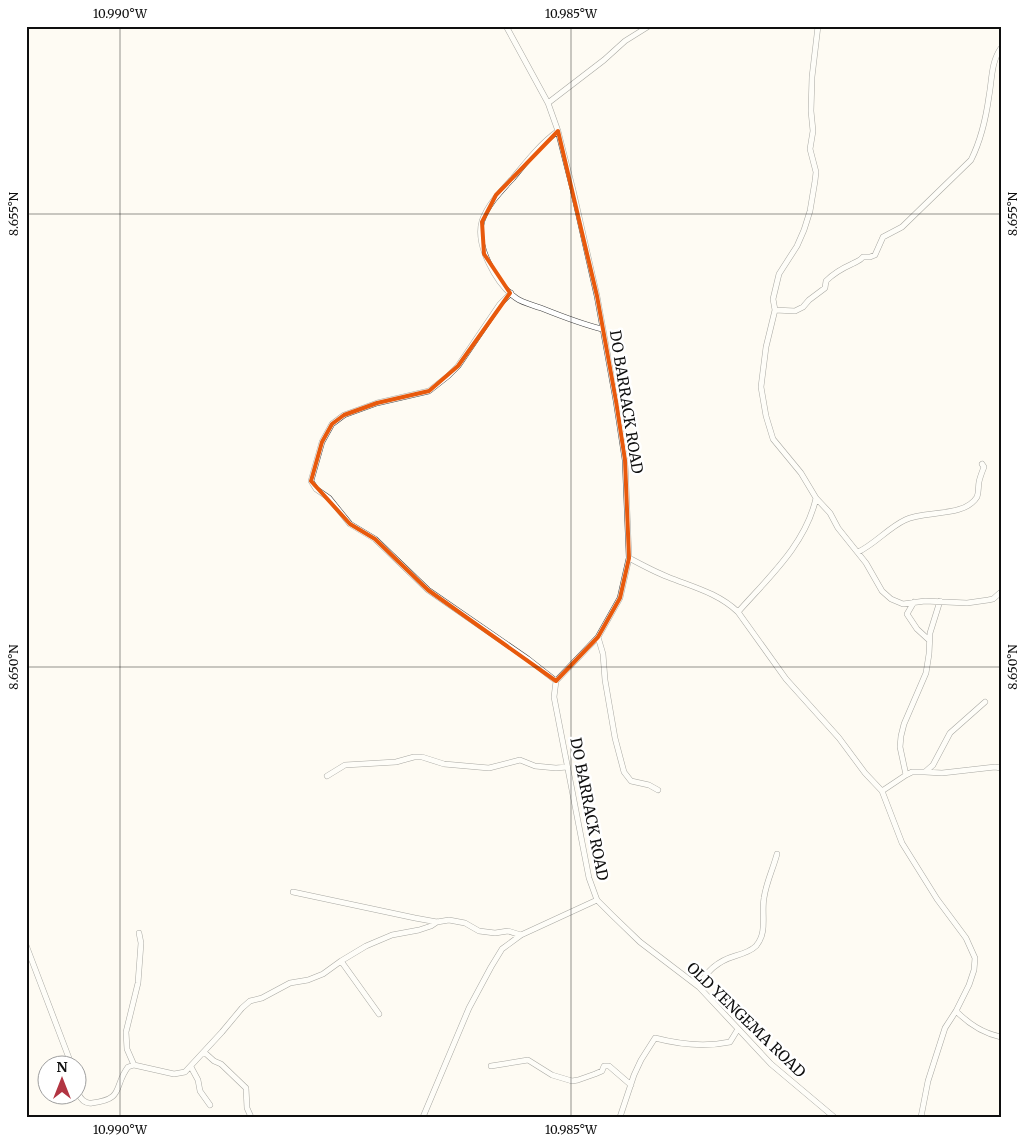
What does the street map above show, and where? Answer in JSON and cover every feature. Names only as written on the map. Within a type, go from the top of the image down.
[{"type":"street","name":"DO BARRACK ROAD","points":[[506,26],[548,103],[558,131],[597,296],[625,460],[629,558],[620,598],[598,637],[556,681],[554,696],[589,878],[598,900]]},
{"type":"street","points":[[548,103],[626,41],[649,26]]},
{"type":"street","points":[[818,26],[812,77],[811,111],[813,131],[810,149],[816,172],[815,181],[804,230],[797,246],[779,274],[773,299],[775,310],[766,347],[761,387],[766,416],[773,440],[801,474],[816,498],[830,513],[838,528],[866,563],[882,591],[891,599],[903,604],[940,601],[967,603],[993,599],[1001,592]]},
{"type":"street","points":[[775,310],[795,311],[803,307],[809,300],[826,288],[826,281],[830,277],[860,261],[863,257],[870,257],[875,254],[883,238],[902,227],[971,160],[982,134],[992,71],[997,54],[1001,48]]},
{"type":"street","points":[[558,131],[546,140],[496,195],[487,209],[482,222],[480,238],[484,254],[494,272],[517,298],[582,324],[602,329]]},
{"type":"street","points":[[511,293],[500,304],[458,366],[429,392],[377,403],[344,415],[332,424],[322,442],[312,481],[316,489],[329,498],[350,524],[375,539],[428,590],[528,659],[556,681]]},
{"type":"street","points":[[858,552],[868,548],[903,520],[912,516],[942,513],[963,508],[972,502],[979,492],[979,482],[984,467],[982,464]]},
{"type":"street","points":[[738,612],[795,547],[814,509],[816,498]]},
{"type":"street","points":[[629,558],[669,578],[699,587],[728,603],[738,612],[786,679],[840,738],[865,773],[882,791],[902,843],[937,899],[966,938],[975,958],[974,970],[956,1010],[945,1028],[928,1081],[921,1117]]},
{"type":"street","points":[[906,775],[900,747],[901,736],[904,724],[926,673],[932,623],[940,601]]},
{"type":"street","points":[[914,602],[906,614],[917,629],[930,640]]},
{"type":"street","points":[[598,637],[603,654],[605,680],[615,738],[624,772],[630,781],[649,785],[658,790]]},
{"type":"street","points":[[924,772],[933,765],[950,733],[985,702]]},
{"type":"street","points":[[327,776],[345,765],[396,762],[414,757],[422,757],[444,764],[490,768],[520,760],[535,766],[567,767]]},
{"type":"street","points":[[882,791],[912,772],[942,773],[995,767],[1001,768]]},
{"type":"street","points":[[699,987],[706,972],[733,956],[754,948],[760,940],[763,932],[763,900],[777,854]]},
{"type":"street","points":[[293,892],[437,922],[450,920],[465,923],[479,931],[508,931],[521,935]]},
{"type":"street","points":[[423,1117],[469,1008],[490,967],[502,949],[521,935],[598,900]]},
{"type":"street","name":"OLD YENGEMA ROAD","points":[[598,900],[640,942],[699,987],[771,1064],[834,1117]]},
{"type":"street","points":[[88,1103],[101,1102],[112,1098],[119,1088],[123,1074],[128,1067],[134,1065],[174,1074],[185,1072],[250,1001],[262,998],[290,983],[308,980],[324,974],[340,961],[366,946],[392,935],[419,930],[437,922]]},
{"type":"street","points":[[134,1065],[127,1049],[126,1032],[138,984],[141,943],[139,933]]},
{"type":"street","points":[[26,946],[68,1056]]},
{"type":"street","points":[[340,961],[379,1014]]},
{"type":"street","points":[[956,1010],[969,1024],[982,1031],[1001,1037]]},
{"type":"street","points":[[620,1117],[641,1060],[654,1038],[692,1044],[722,1044],[730,1042],[738,1029]]},
{"type":"street","points":[[204,1052],[214,1061],[222,1064],[246,1088],[247,1108],[251,1117]]},
{"type":"street","points":[[491,1066],[528,1060],[552,1075],[578,1080],[602,1071],[604,1066],[609,1066],[631,1085]]},
{"type":"street","points":[[191,1067],[198,1080],[200,1091],[210,1105]]},
{"type":"highlighted area","points":[[558,131],[597,296],[616,401],[625,460],[629,558],[620,598],[598,637],[556,681],[428,590],[375,539],[350,524],[311,481],[322,442],[332,424],[344,415],[377,403],[429,391],[458,366],[510,293],[484,254],[482,222],[496,195]]}]
